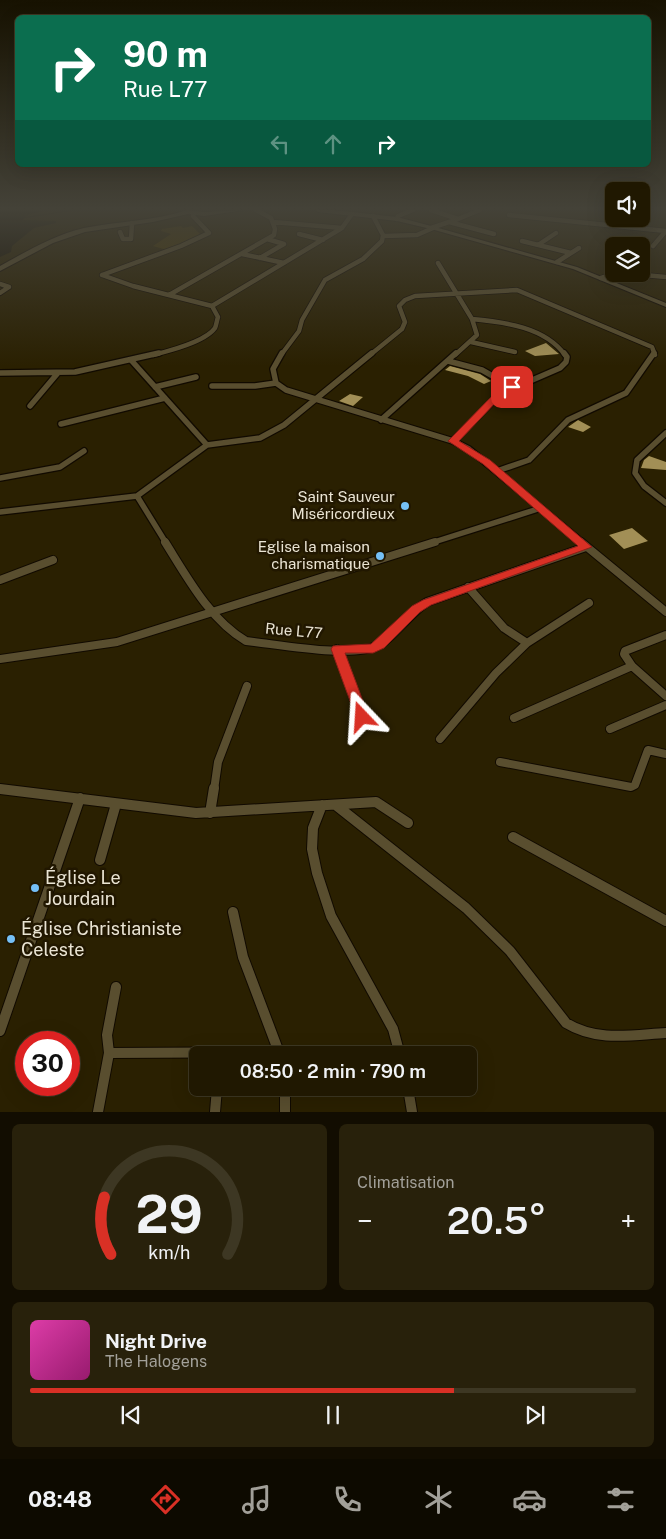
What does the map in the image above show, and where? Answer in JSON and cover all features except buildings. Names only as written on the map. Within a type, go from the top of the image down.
[{"type":"street","points":[[0,269],[14,262]]},
{"type":"street","points":[[138,262],[102,275],[212,306],[284,263]]},
{"type":"street","points":[[169,295],[228,262]]},
{"type":"street","points":[[279,262],[284,263]]},
{"type":"street","points":[[358,262],[325,280],[302,320],[299,331],[276,362],[273,369],[276,383],[286,390],[453,441],[469,450],[497,471],[666,612]]},
{"type":"street","points":[[557,262],[666,305]]},
{"type":"street","points":[[381,420],[477,335],[472,319],[438,263]]},
{"type":"street","points":[[650,276],[666,277]]},
{"type":"street","points":[[601,278],[605,277]]},
{"type":"street","points":[[0,284],[9,287],[0,293]]},
{"type":"street","points":[[0,512],[137,496],[207,445],[250,440],[268,435],[315,400],[402,329],[404,322],[399,306],[404,300],[415,296],[455,292],[522,291],[647,343],[654,351],[650,363],[626,393],[568,420],[536,455],[529,460],[497,471]]},
{"type":"street","points":[[0,373],[57,374],[91,369],[186,346],[205,337],[217,324],[218,317],[212,306]]},
{"type":"street","points":[[453,441],[496,396],[512,387],[560,368],[566,362],[567,357],[564,351],[557,345],[518,326],[499,320],[472,319]]},
{"type":"street","points":[[471,342],[515,352]]},
{"type":"street","points":[[130,360],[207,445]]},
{"type":"street","points":[[448,361],[482,370],[512,387]]},
{"type":"street","points":[[30,406],[57,374]]},
{"type":"street","points":[[155,387],[196,377]]},
{"type":"street","points":[[212,386],[243,384],[266,387],[276,383]]},
{"type":"street","points":[[61,424],[165,398]]},
{"type":"street","points":[[666,433],[637,460],[635,473],[644,486],[666,503]]},
{"type":"street","points":[[0,478],[60,467],[84,451]]},
{"type":"street","name":"Rue L77","points":[[137,496],[214,614],[240,639],[337,649],[373,648],[380,645],[421,605],[586,547]]},
{"type":"street","points":[[0,659],[117,642],[214,614],[541,508]]},
{"type":"street","points":[[0,580],[52,560]]},
{"type":"street","points":[[468,587],[504,628],[527,643]]},
{"type":"street","points":[[440,739],[455,724],[496,673],[527,643],[589,604]]},
{"type":"street","points":[[666,635],[625,651],[624,654],[632,666],[666,696]]},
{"type":"street","points":[[337,649],[362,717]]},
{"type":"street","points":[[514,718],[632,666]]},
{"type":"street","points":[[210,813],[218,762],[247,686]]},
{"type":"street","points":[[610,729],[666,705]]},
{"type":"street","points":[[500,762],[631,786],[635,785],[648,750],[666,754]]},
{"type":"street","points":[[0,789],[80,798],[149,810],[210,813],[376,802],[408,823]]},
{"type":"street","points":[[0,1031],[80,798]]},
{"type":"street","points":[[100,860],[116,804]]},
{"type":"street","points":[[322,805],[313,828],[312,849],[316,873],[331,916],[393,1029],[398,1046]]},
{"type":"street","points":[[337,806],[466,908],[510,950],[566,1024],[576,1031],[604,1036],[666,1033]]},
{"type":"street","points":[[513,836],[666,921]]},
{"type":"street","points":[[233,912],[243,957],[276,1046]]},
{"type":"street","points":[[98,1112],[109,1053],[107,1035],[116,986]]},
{"type":"street","points":[[109,1053],[189,1053]]},
{"type":"street","points":[[215,1112],[216,1096]]},
{"type":"street","points":[[285,1096],[285,1112]]},
{"type":"street","points":[[409,1096],[412,1112]]},
{"type":"place","name":"Saint Sauveur Miséricordieux","points":[[405,506]]},
{"type":"place","name":"Eglise la maison charismatique","points":[[380,556]]},
{"type":"place","name":"Église Le Jourdain","points":[[35,888]]},
{"type":"place","name":"Église Christianiste Celeste","points":[[11,939]]},
{"type":"route","points":[[362,717],[337,649],[365,650],[373,648],[380,645],[416,609],[427,602],[586,547],[487,462],[453,441],[496,396],[512,387]]}]
